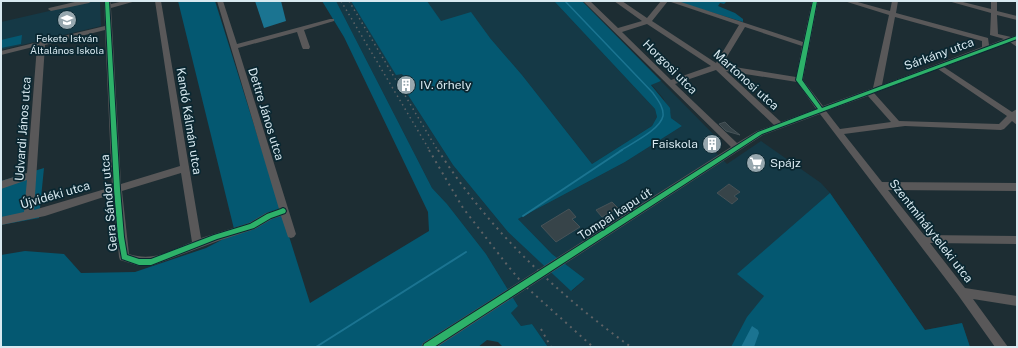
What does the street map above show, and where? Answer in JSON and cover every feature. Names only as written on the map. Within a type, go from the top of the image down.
[{"type":"street","points":[[51,9],[89,1]]},
{"type":"street","points":[[107,4],[133,1]]},
{"type":"street","name":"Kandó Kálmán utca","points":[[158,1],[197,244]]},
{"type":"street","name":"Dettre János utca","points":[[220,1],[291,234]]},
{"type":"street","name":"Horgosi utca","points":[[586,1],[737,148]]},
{"type":"street","name":"Martonosi utca","points":[[617,1],[717,67],[778,125]]},
{"type":"street","points":[[617,31],[648,21],[664,1]]},
{"type":"street","points":[[671,1],[806,44]]},
{"type":"street","points":[[669,83],[717,67],[799,80],[815,1]]},
{"type":"street","points":[[847,1],[986,44],[994,35],[994,1]]},
{"type":"street","points":[[895,1],[880,73],[873,90],[897,124]]},
{"type":"street","points":[[951,1],[1017,18]]},
{"type":"street","name":"Gera Sándor utca","points":[[107,4],[121,237],[124,257],[139,262],[151,262],[197,244],[252,226],[283,210]]},
{"type":"street","points":[[233,47],[332,20]]},
{"type":"street","points":[[717,67],[743,24]]},
{"type":"street","points":[[1,53],[108,27]]},
{"type":"street","points":[[300,29],[306,47]]},
{"type":"street","points":[[994,35],[1014,38],[1017,45]]},
{"type":"street","name":"Sárkány utca","points":[[821,110],[938,66],[986,44],[999,44],[1014,38]]},
{"type":"street","name":"Udvardi János utca","points":[[29,216],[41,43]]},
{"type":"street","points":[[999,44],[1017,49]]},
{"type":"street","points":[[838,132],[897,124],[1001,127],[1015,117],[938,66]]},
{"type":"street","points":[[880,73],[897,81]]},
{"type":"street","name":"Szentmihályteleki utca","points":[[799,80],[962,292],[1002,347]]},
{"type":"street","name":"Tompai kapu út","points":[[427,347],[760,133],[821,110]]},
{"type":"street","name":"Újvidéki utca","points":[[1,220],[29,216],[185,168]]},
{"type":"street","points":[[1,185],[32,175]]},
{"type":"street","points":[[880,186],[1017,187]]},
{"type":"street","points":[[921,239],[1017,240]]},
{"type":"street","points":[[962,292],[1017,301]]},
{"type":"shaded area","name":"Fekete István Általános Iskola","points":[[93,1],[100,1],[101,26],[1,50],[1,22]]},
{"type":"shaded area","points":[[178,1],[215,1],[310,303],[429,231],[428,212],[344,37],[322,1],[336,1],[432,188],[447,204],[486,254],[518,306],[511,313],[521,326],[532,324],[548,347],[503,347],[498,342],[487,340],[478,347],[1,347],[1,255],[25,251],[64,254],[81,273],[135,272],[206,248],[235,233]]},
{"type":"shaded area","points":[[255,1],[281,1],[286,21],[264,28]]},
{"type":"shaded area","points":[[336,1],[351,1],[374,37],[402,73],[412,90],[406,92],[453,165],[508,232],[572,291],[585,279],[552,254],[518,219],[625,162],[682,126],[671,118],[671,113],[663,98],[651,84],[661,81],[719,140],[719,143],[710,147],[727,164],[761,141],[821,183],[830,193],[925,330],[962,323],[970,347],[548,347],[532,324],[521,326],[511,313],[518,306],[486,254],[447,204],[432,188]],"holes":[[[729,184],[739,192],[734,196],[738,199],[732,204],[717,193]]]},
{"type":"shaded area","points":[[351,1],[427,1],[441,21],[471,12],[490,38],[522,75],[592,164],[652,126],[657,117],[655,109],[554,1],[582,1],[661,81],[651,85],[670,108],[671,118],[682,126],[625,162],[518,219],[552,254],[585,279],[571,291],[508,232],[453,165],[406,92],[412,90],[402,74],[396,75]]},
{"type":"shaded area","points":[[427,1],[554,1],[655,109],[657,117],[652,126],[592,164],[522,75],[490,38],[440,21]]},
{"type":"shaded area","points":[[675,1],[727,1],[724,4],[720,3],[718,6],[735,13],[743,19],[743,22]]},
{"type":"shaded area","points":[[22,35],[21,44],[1,48],[1,40]]},
{"type":"shaded area","points":[[44,168],[39,218],[1,225],[1,181]]},
{"type":"shaded area","points":[[830,193],[925,330],[962,323],[970,347],[731,347],[747,317],[764,296],[737,274]]},
{"type":"shaded area","points":[[752,326],[758,330],[759,333],[754,347],[741,347]]},
{"type":"building","points":[[725,122],[740,135],[726,131],[719,124]]},
{"type":"building","points":[[729,184],[740,192],[734,196],[738,199],[732,204],[717,193]]},
{"type":"building","points":[[612,202],[618,208],[602,217],[596,210]]},
{"type":"building","points":[[569,209],[576,217],[572,219],[580,227],[556,242],[541,226]]},
{"type":"waterway","points":[[565,1],[653,93],[661,106],[663,116],[657,126],[645,136],[620,151]]},
{"type":"waterway","points":[[523,216],[622,150]]},
{"type":"waterway","points":[[316,347],[466,252]]},
{"type":"railway","points":[[341,1],[430,151]]},
{"type":"railway","points":[[349,1],[438,151]]},
{"type":"railway","points":[[429,150],[463,208],[508,266],[524,285],[593,347]]},
{"type":"railway","points":[[438,150],[479,207],[525,258],[576,305],[631,347]]},
{"type":"railway","points":[[541,329],[551,347]]},
{"type":"cycle path","points":[[107,1],[117,189],[124,257],[139,262],[151,262],[216,237],[252,226],[269,216],[283,211]]},
{"type":"cycle path","points":[[815,1],[799,80],[821,110]]},
{"type":"cycle path","points":[[427,347],[760,133],[1017,37]]},
{"type":"place","name":"Fekete István Általános Iskola","points":[[67,20]]},
{"type":"place","name":"IV. őrhely","points":[[406,85]]},
{"type":"place","name":"Faiskola","points":[[712,144]]},
{"type":"place","name":"Spájz","points":[[756,163]]}]
